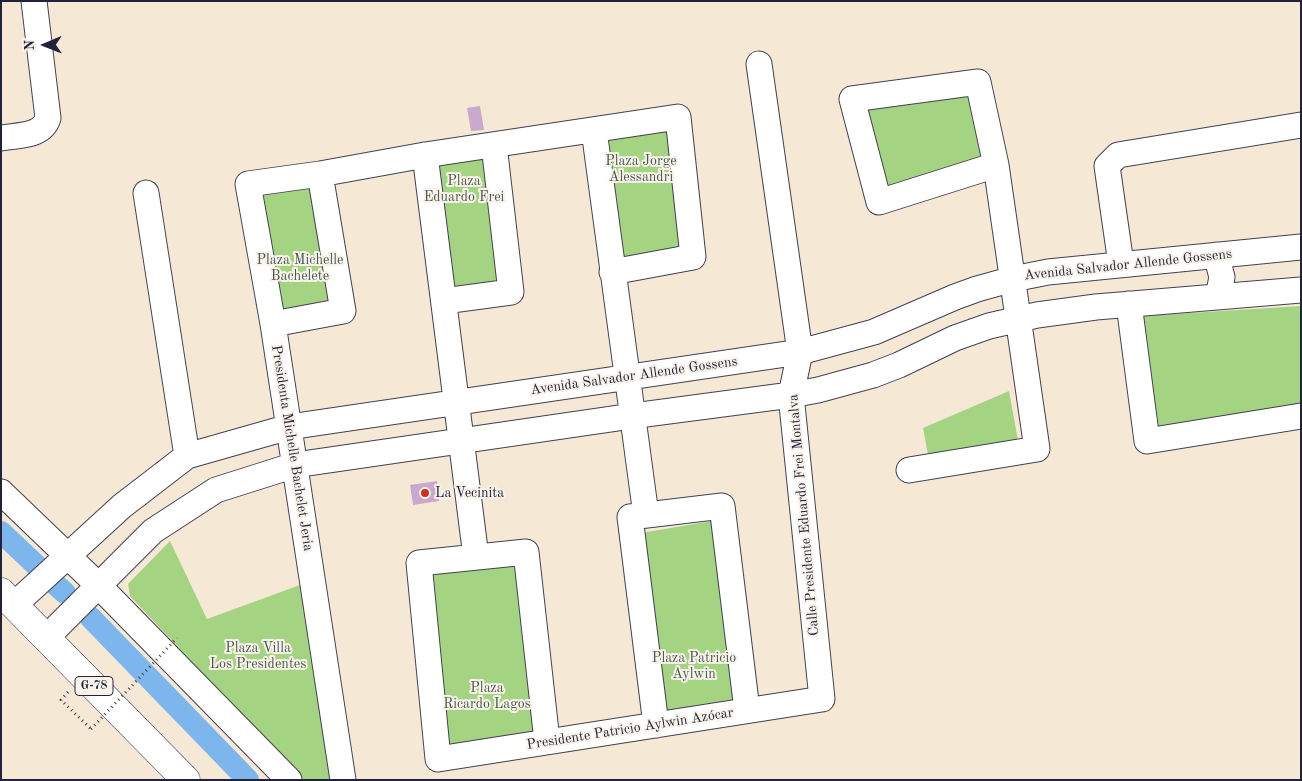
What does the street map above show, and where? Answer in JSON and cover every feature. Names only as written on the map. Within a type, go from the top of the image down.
[{"type":"main road","name":"G-78","points":[[8,599],[186,780]]},
{"type":"street","points":[[1,138],[38,131],[46,124],[48,118],[34,1]]},
{"type":"street","name":"Calle Presidente Eduardo Frei Montalva","points":[[759,64],[800,352],[791,395],[822,699]]},
{"type":"street","points":[[909,470],[1037,449],[996,164],[978,82],[852,100],[879,202],[996,164]]},
{"type":"street","points":[[273,324],[343,311],[320,174],[494,144],[678,117],[693,257],[612,272]]},
{"type":"street","points":[[1121,264],[1107,166],[1118,155],[1301,124]]},
{"type":"street","points":[[594,130],[646,515]]},
{"type":"street","points":[[444,301],[511,292],[494,144]]},
{"type":"street","points":[[425,155],[476,557],[526,552],[547,742]]},
{"type":"street","name":"Presidenta Michelle Bachelet Jeria","points":[[320,174],[248,184],[273,324],[344,780]]},
{"type":"street","points":[[146,193],[187,456]]},
{"type":"street","name":"Avenida Salvador Allende Gossens","points":[[8,599],[68,556],[122,506],[187,456],[289,427],[800,352],[874,332],[955,297],[1012,279],[1048,272],[1301,247]]},
{"type":"street","points":[[1216,255],[1222,277],[1218,297]]},
{"type":"street","points":[[47,637],[153,531],[216,490],[295,465],[461,440],[791,395],[837,385],[873,374],[899,365],[955,338],[989,326],[1037,315],[1129,304],[1301,290]]},
{"type":"street","points":[[1129,304],[1147,441],[1301,416]]},
{"type":"street","points":[[1,492],[98,585],[289,780]]},
{"type":"street","points":[[656,725],[630,517],[722,506],[747,710]]},
{"type":"street","name":"Presidente Patricio Aylwin Azócar","points":[[476,557],[420,563],[438,759],[822,699]]},
{"type":"path","points":[[61,700],[91,729],[177,638]]},
{"type":"green space","points":[[975,94],[984,159],[882,195],[861,111]]},
{"type":"green space","name":"Plaza Jorge Alessandri","points":[[675,121],[690,255],[614,268],[597,135]]},
{"type":"green space","name":"Plaza Eduardo Frei","points":[[492,149],[509,289],[445,299],[427,159]]},
{"type":"green space","name":"Plaza Michelle Bachelete","points":[[318,178],[340,308],[275,320],[253,188]]},
{"type":"green space","points":[[1301,306],[1301,406],[1159,428],[1141,316]]},
{"type":"green space","points":[[1009,391],[1019,446],[929,460],[923,428]]},
{"type":"green space","name":"Plaza Patricio Aylwin","points":[[718,520],[742,708],[658,722],[635,534]]},
{"type":"green space","name":"Plaza Villa Los Presidentes","points":[[170,541],[207,619],[300,585],[330,780],[303,780],[130,596],[128,584]]},
{"type":"green space","name":"Plaza Ricardo Lagos","points":[[521,562],[541,739],[444,754],[426,574]]},
{"type":"building","points":[[480,106],[484,130],[471,131],[467,108]]},
{"type":"building","name":"La Vecinita","points":[[437,481],[439,501],[413,505],[410,485]]},
{"type":"waterway","points":[[1,532],[38,567]]},
{"type":"waterway","points":[[55,584],[65,593]]},
{"type":"waterway","points":[[90,617],[248,780]]},
{"type":"place","name":"La Vecinita","points":[[425,493]]}]
